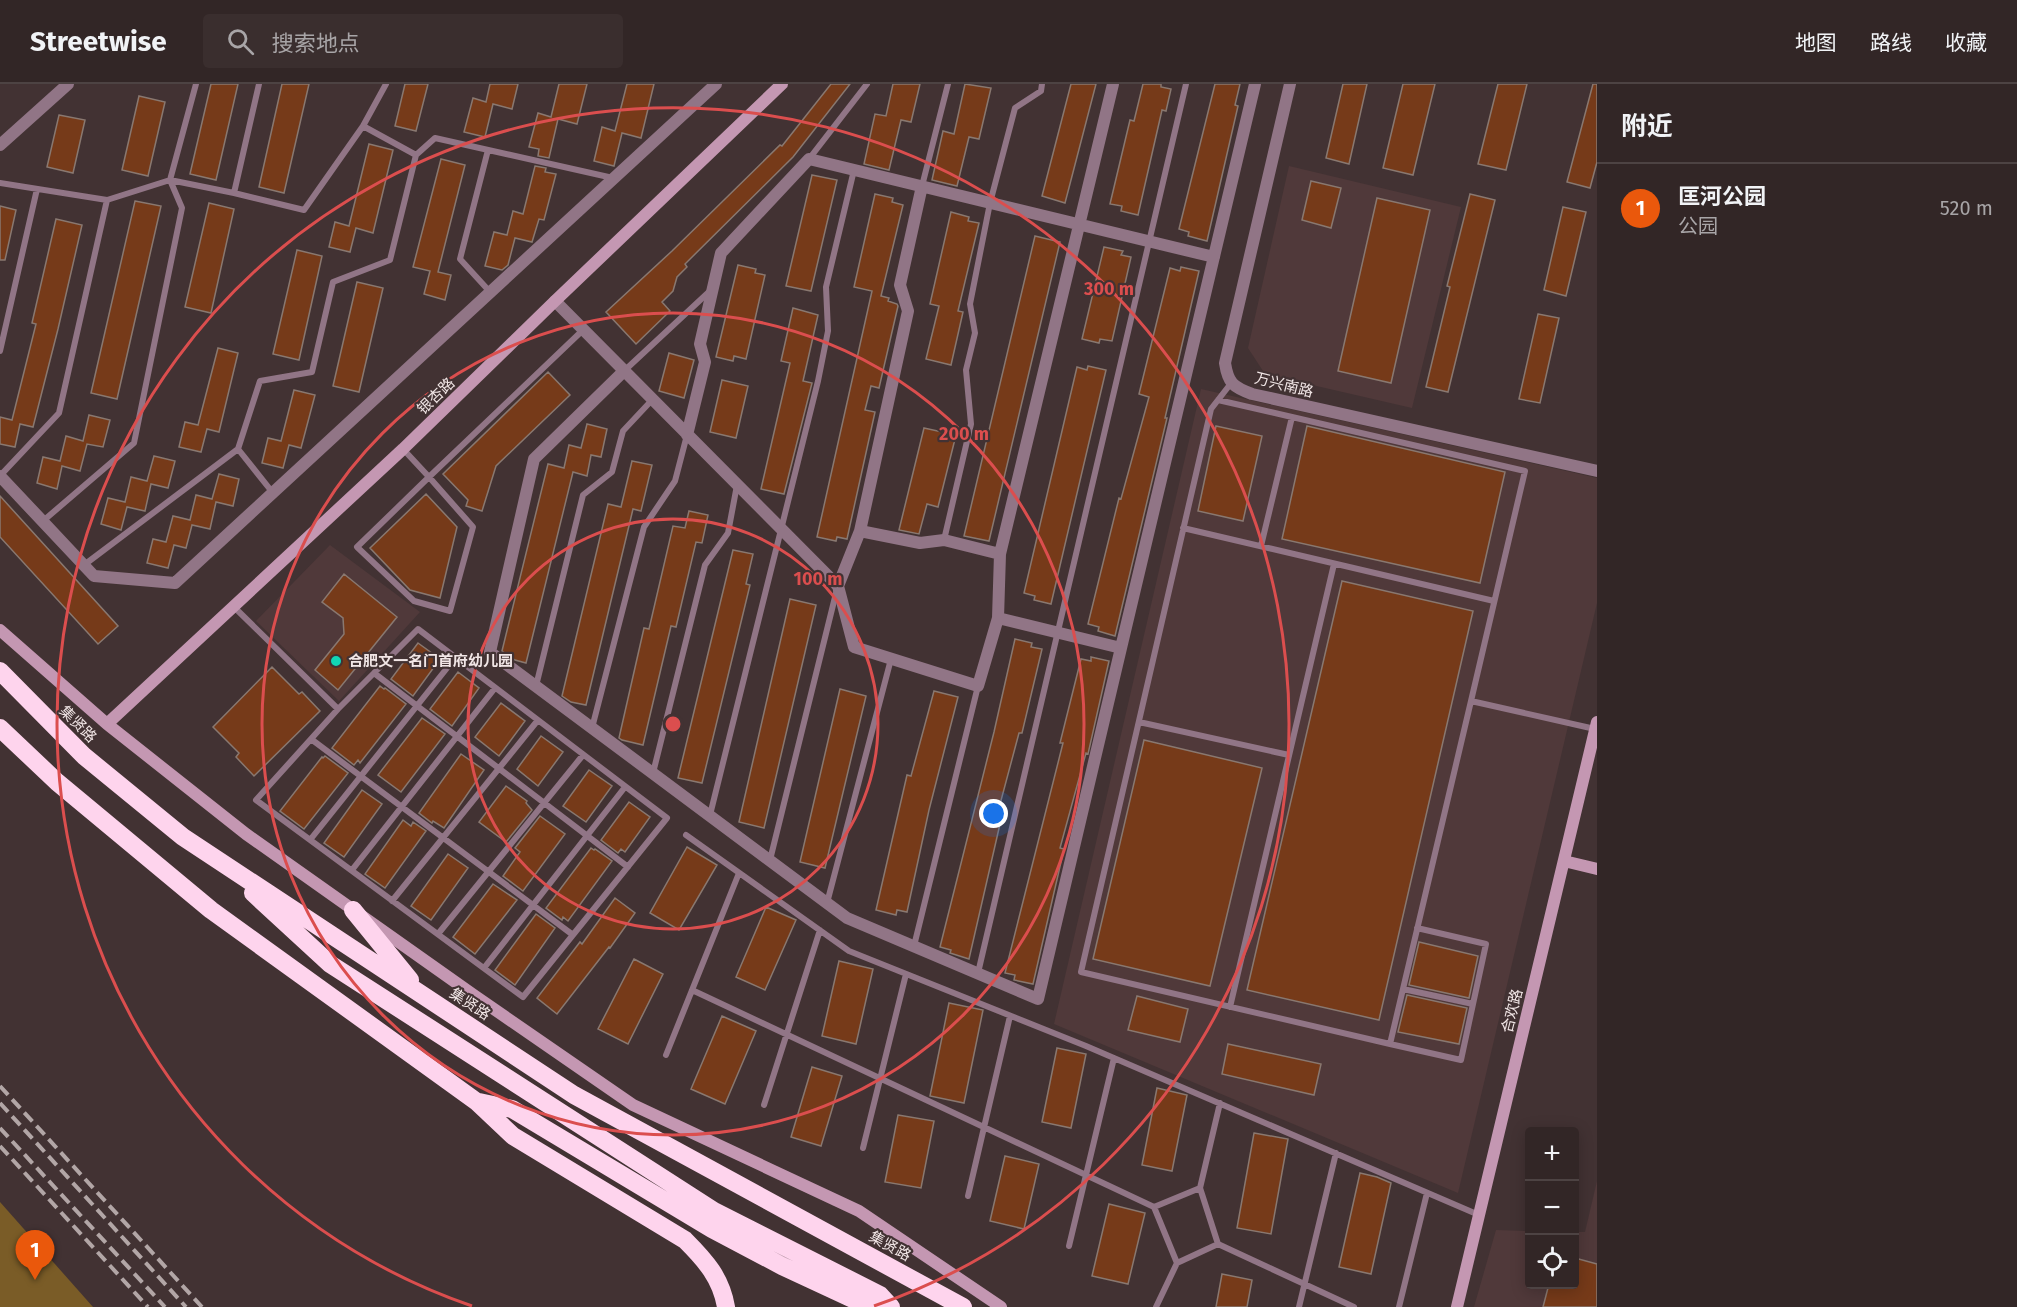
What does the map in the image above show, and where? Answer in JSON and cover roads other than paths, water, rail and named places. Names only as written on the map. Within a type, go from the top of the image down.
[{"type":"highway","name":"集贤路","points":[[0,671],[84,756],[183,837],[574,1095],[963,1307]]},
{"type":"highway","points":[[0,728],[57,782],[211,910],[477,1101],[513,1136],[685,1240],[709,1264],[723,1290],[726,1307]]},
{"type":"highway","points":[[214,857],[330,964],[782,1266],[870,1307]]},
{"type":"highway","points":[[353,910],[421,993]]},
{"type":"highway","points":[[477,1101],[512,1109],[713,1221],[880,1295],[891,1307]]},
{"type":"street","points":[[0,145],[68,84]]},
{"type":"street","points":[[0,476],[94,576],[175,583],[716,84]]},
{"type":"street","name":"银杏路","points":[[107,724],[403,449],[782,84]]},
{"type":"street","points":[[555,301],[838,586],[854,647],[978,687],[998,618],[1000,554],[1113,84]]},
{"type":"street","points":[[624,371],[534,459],[490,652],[848,918],[1038,999],[1255,84]]},
{"type":"street","name":"万兴南路","points":[[1290,84],[1225,363],[1227,377],[1241,389],[1252,394],[1597,471]]},
{"type":"street","points":[[687,435],[705,362],[700,344],[721,253],[810,159],[1214,257]]},
{"type":"street","points":[[838,586],[860,531],[908,311],[900,285],[922,186]]},
{"type":"street","points":[[860,531],[920,543],[944,540],[1000,554]]},
{"type":"street","points":[[998,618],[1121,648]]},
{"type":"street","points":[[0,630],[107,724],[246,834],[633,1105],[859,1211],[1001,1307]]},
{"type":"street","name":"合欢路","points":[[1457,1307],[1596,726]]},
{"type":"street","points":[[1564,861],[1597,869]]},
{"type":"lane","points":[[43,522],[134,444],[183,208],[171,180],[196,84]]},
{"type":"lane","points":[[234,193],[259,84]]},
{"type":"lane","points":[[0,183],[107,200],[171,180],[304,210],[363,126],[386,84]]},
{"type":"lane","points":[[810,159],[867,84]]},
{"type":"lane","points":[[922,186],[948,84]]},
{"type":"lane","points":[[944,540],[971,424],[966,370],[975,333],[970,304],[990,203],[1015,108],[1041,91],[1042,84]]},
{"type":"lane","points":[[978,973],[1186,84]]},
{"type":"lane","points":[[363,126],[416,154]]},
{"type":"lane","points":[[84,565],[238,449],[260,381],[312,372],[333,282],[390,260],[416,154],[435,138],[614,178]]},
{"type":"lane","points":[[488,150],[460,259],[490,293]]},
{"type":"lane","points":[[710,815],[828,331],[826,287],[854,170]]},
{"type":"lane","points":[[0,351],[37,189]]},
{"type":"lane","points":[[0,476],[59,413],[107,200]]},
{"type":"lane","points":[[624,371],[713,287]]},
{"type":"lane","points":[[403,449],[429,477],[473,527],[450,611],[414,601],[357,547],[429,477],[583,330]]},
{"type":"lane","points":[[1232,382],[1211,409],[1082,972],[1461,1060],[1486,944],[1418,928]]},
{"type":"lane","points":[[536,686],[583,495],[612,472],[623,431],[652,400]]},
{"type":"lane","points":[[1218,400],[1525,471],[1390,1044]]},
{"type":"lane","points":[[1261,546],[1292,417]]},
{"type":"lane","points":[[592,728],[644,527],[675,481],[687,435]]},
{"type":"lane","points":[[238,449],[274,494]]},
{"type":"lane","points":[[653,773],[705,565],[728,533],[737,484]]},
{"type":"lane","points":[[1183,528],[1494,601]]},
{"type":"lane","points":[[1230,1007],[1334,564]]},
{"type":"lane","points":[[770,860],[838,586]]},
{"type":"lane","points":[[234,607],[338,709]]},
{"type":"lane","points":[[417,629],[667,818],[524,997],[256,800],[338,709],[417,629]]},
{"type":"lane","points":[[310,840],[455,658]]},
{"type":"lane","points":[[827,903],[891,658]]},
{"type":"lane","points":[[374,673],[628,867]]},
{"type":"lane","points":[[914,946],[978,687]]},
{"type":"lane","points":[[351,870],[495,688]]},
{"type":"lane","points":[[1471,701],[1596,726]]},
{"type":"lane","points":[[392,901],[538,720]]},
{"type":"lane","points":[[1139,722],[1289,755]]},
{"type":"lane","points":[[311,739],[573,935]]},
{"type":"lane","points":[[438,934],[583,755]]},
{"type":"lane","points":[[484,968],[625,788]]},
{"type":"lane","points":[[686,835],[849,951],[1114,1058],[1479,1215]]},
{"type":"lane","points":[[666,1055],[739,873]]},
{"type":"lane","points":[[764,1105],[820,930]]},
{"type":"lane","points":[[863,1148],[906,974]]},
{"type":"lane","points":[[1403,989],[1473,1004]]},
{"type":"lane","points":[[692,990],[1154,1207],[1177,1263]]},
{"type":"lane","points":[[968,1196],[1010,1016]]},
{"type":"lane","points":[[1069,1246],[1114,1058]]},
{"type":"lane","points":[[1220,1103],[1200,1188],[1218,1244],[1353,1307]]},
{"type":"lane","points":[[1299,1307],[1336,1153]]},
{"type":"lane","points":[[1154,1207],[1200,1188]]},
{"type":"lane","points":[[1400,1307],[1427,1193]]},
{"type":"lane","points":[[1156,1307],[1177,1263],[1218,1244]]},
{"type":"railway","points":[[0,1086],[202,1307]]},
{"type":"railway","points":[[0,1103],[186,1307]]},
{"type":"railway","points":[[0,1128],[165,1307]]},
{"type":"railway","points":[[0,1146],[148,1307]]},
{"type":"place","name":"合肥文一名门首府幼儿园","points":[[336,661]]},
{"type":"place","name":"匡河公园","points":[[35,1280]]}]
